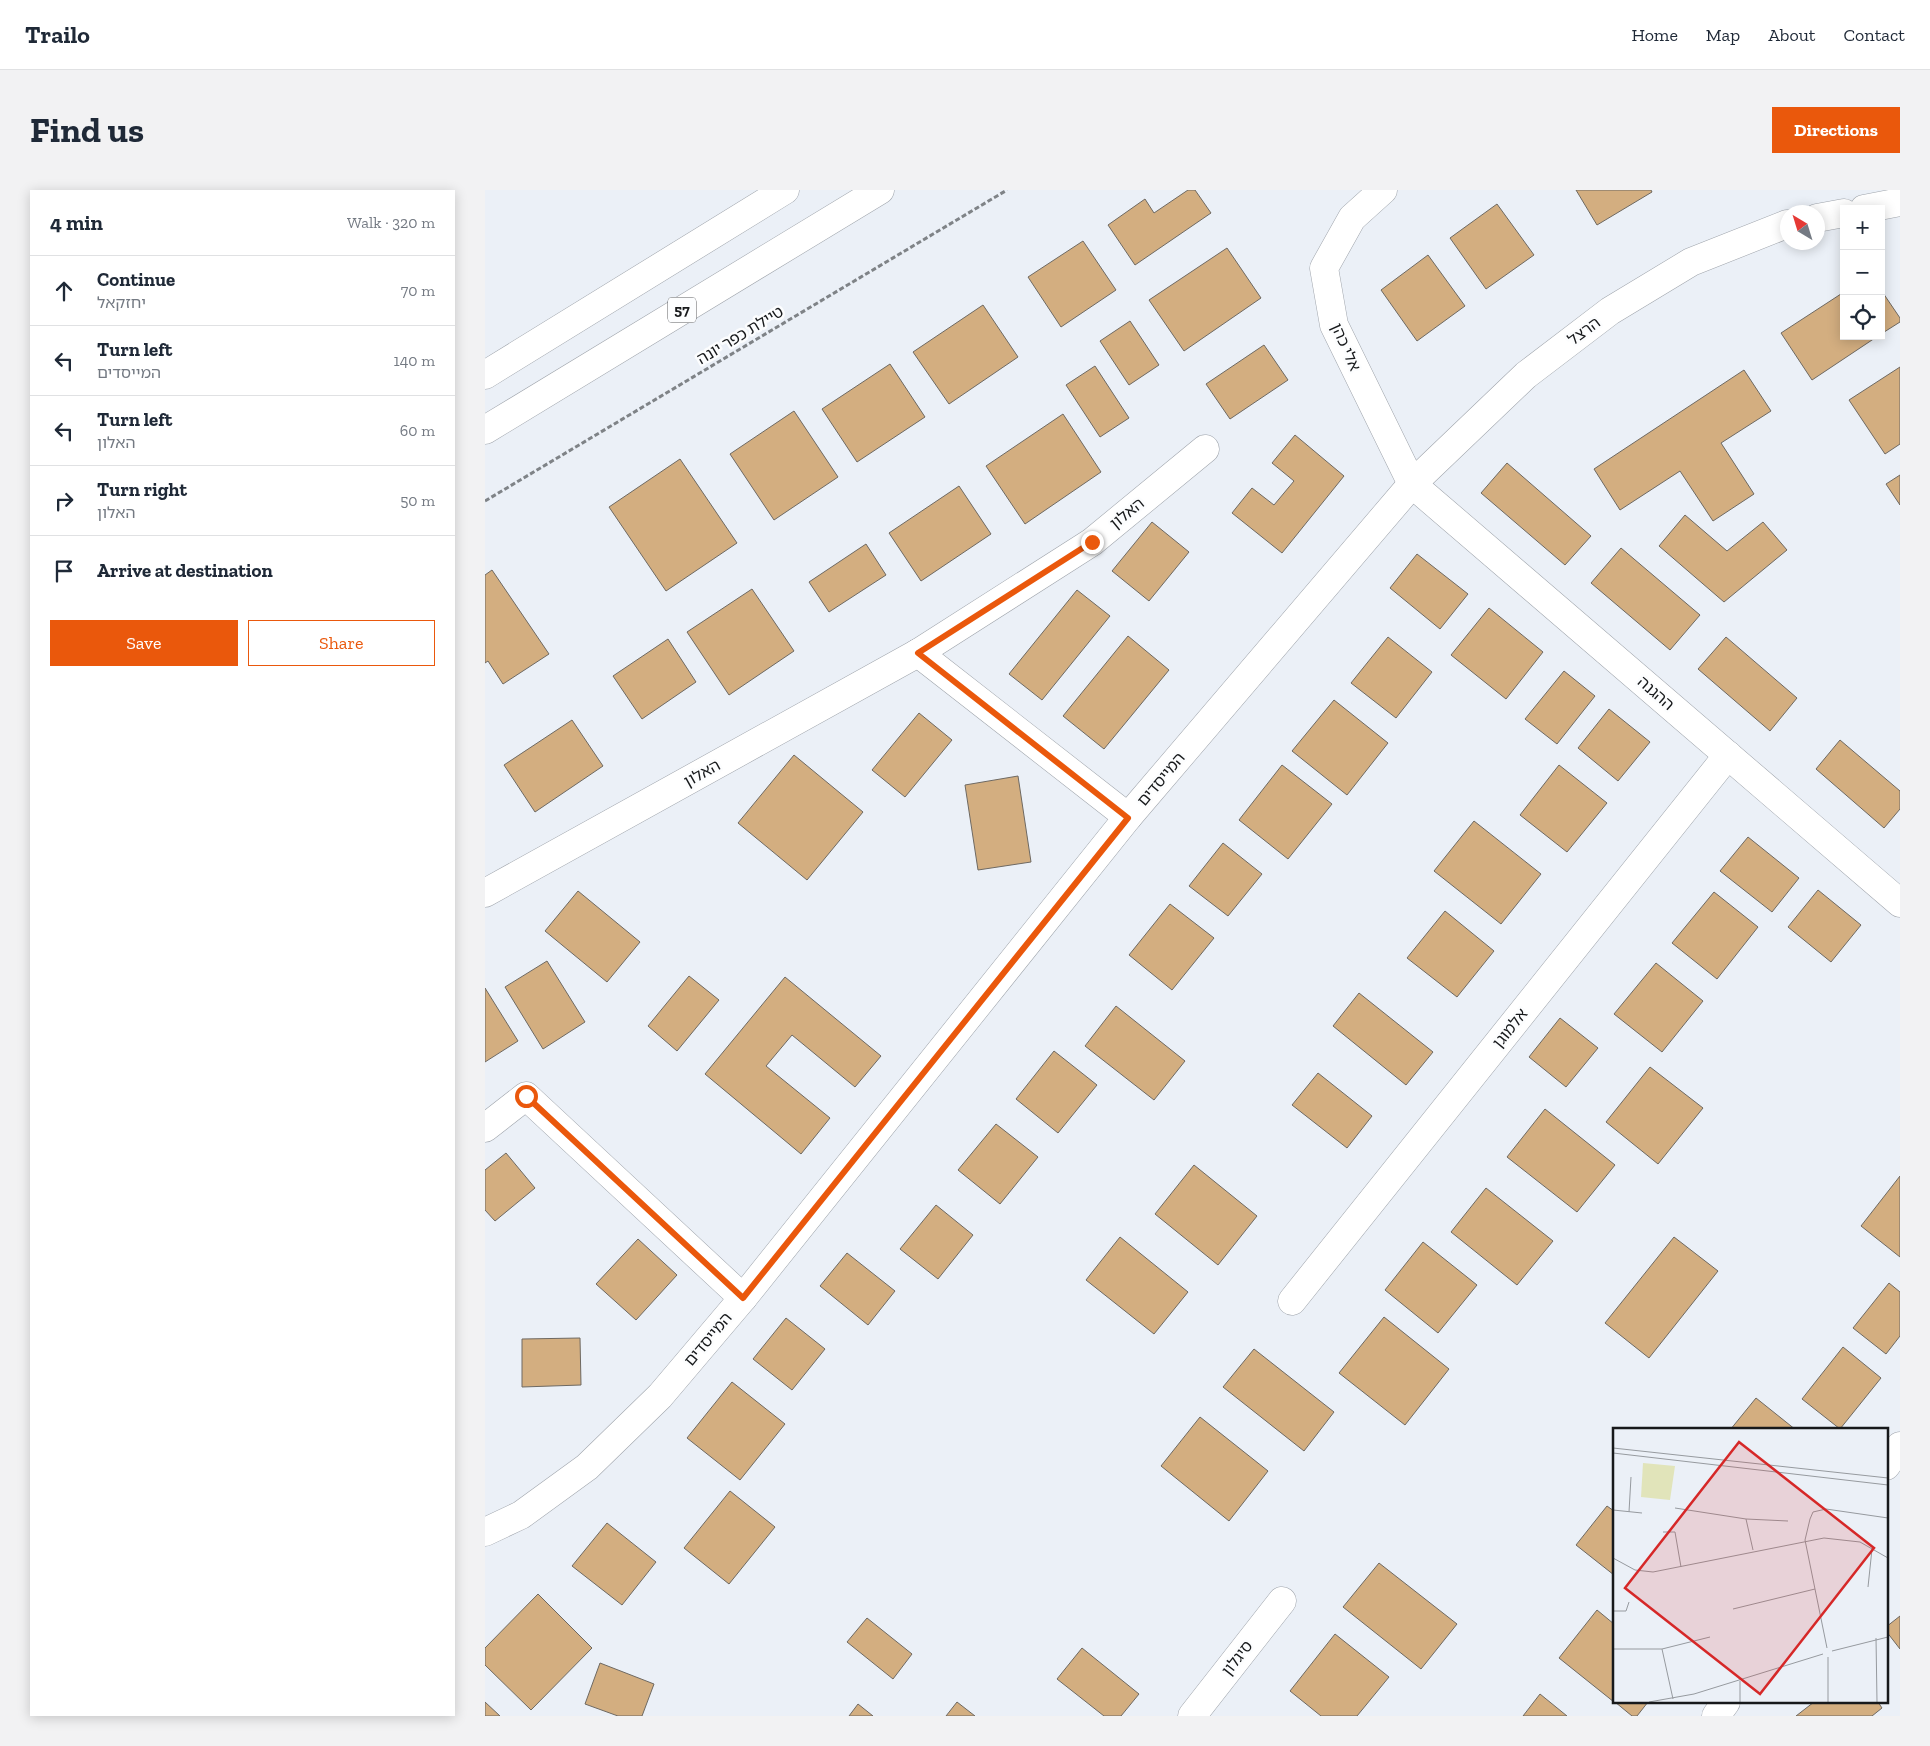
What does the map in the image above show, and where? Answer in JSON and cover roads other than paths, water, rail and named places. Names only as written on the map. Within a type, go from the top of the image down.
[{"type":"main road","points":[[485,375],[785,190]]},
{"type":"main road","name":"57","points":[[485,430],[880,190]]},
{"type":"main road","name":"אלי כהן","points":[[1383,190],[1352,218],[1324,268],[1334,325],[1412,484]]},
{"type":"main road","points":[[1885,205],[1900,202]]},
{"type":"main road","points":[[1825,217],[1840,214]]},
{"type":"main road","name":"הרצל","points":[[1412,484],[1526,376],[1610,311],[1691,262],[1780,227]]},
{"type":"main road","name":"האלון","points":[[485,893],[918,653],[1092,542],[1205,450]]},
{"type":"main road","name":"ההגנה","points":[[1412,484],[1900,903]]},
{"type":"main road","name":"המייסדים","points":[[485,1532],[521,1515],[587,1467],[660,1396],[743,1298],[1128,818],[1412,484]]},
{"type":"main road","points":[[918,653],[1128,818]]},
{"type":"main road","name":"אלמוגן","points":[[1292,1302],[1728,755]]},
{"type":"main road","points":[[485,1128],[526,1096],[743,1298]]},
{"type":"main road","points":[[1887,1465],[1900,1446]]},
{"type":"main road","name":"סיגלון","points":[[1192,1716],[1282,1601]]},
{"type":"main road","points":[[1716,1716],[1725,1704]]}]
